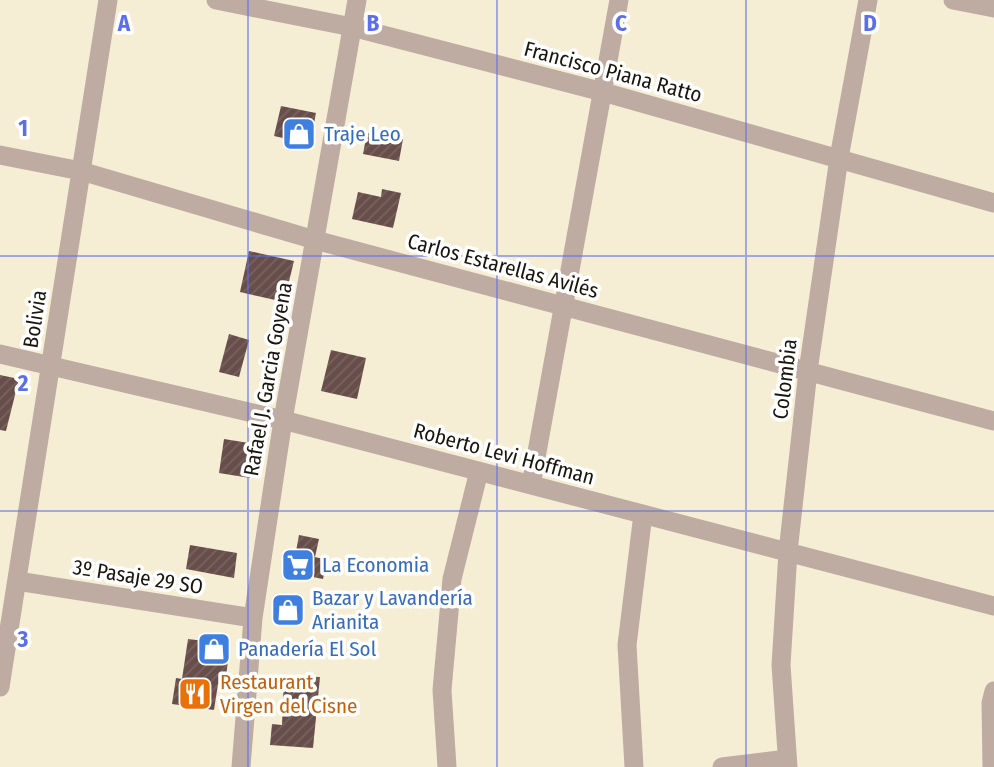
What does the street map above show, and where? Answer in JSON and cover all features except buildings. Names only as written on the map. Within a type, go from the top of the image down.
[{"type":"street","name":"Bolivia","points":[[0,687],[5,621],[17,581],[108,0]]},
{"type":"street","name":"Francisco Piana Ratto","points":[[216,0],[352,27],[603,92],[994,203]]},
{"type":"street","name":"Rafael J. Garcia Goyena","points":[[241,767],[253,618],[283,420],[357,0]]},
{"type":"street","points":[[531,485],[619,0]]},
{"type":"street","name":"Colombia","points":[[788,763],[781,665],[788,552],[808,371],[839,158],[868,0]]},
{"type":"street","points":[[953,0],[994,8]]},
{"type":"street","name":"Carlos Estarellas Avilés","points":[[0,155],[81,171],[315,240],[994,421]]},
{"type":"street","name":"Roberto Levi Hoffman","points":[[0,354],[283,420],[994,606]]},
{"type":"street","points":[[447,767],[442,690],[452,579],[479,471]]},
{"type":"street","points":[[634,767],[626,645],[643,514]]},
{"type":"street","name":"3º Pasaje 29 SO","points":[[17,581],[253,618]]},
{"type":"street","points":[[992,767],[991,703],[994,691]]},
{"type":"street","points":[[722,767],[788,763]]},
{"type":"place","name":"Traje Leo","points":[[299,134]]},
{"type":"place","name":"La Economia","points":[[298,565]]},
{"type":"place","name":"Bazar y Lavandería Arianita","points":[[288,610]]},
{"type":"place","name":"Panadería El Sol","points":[[214,649]]},
{"type":"place","name":"Restaurant Virgen del Cisne","points":[[195,694]]}]
